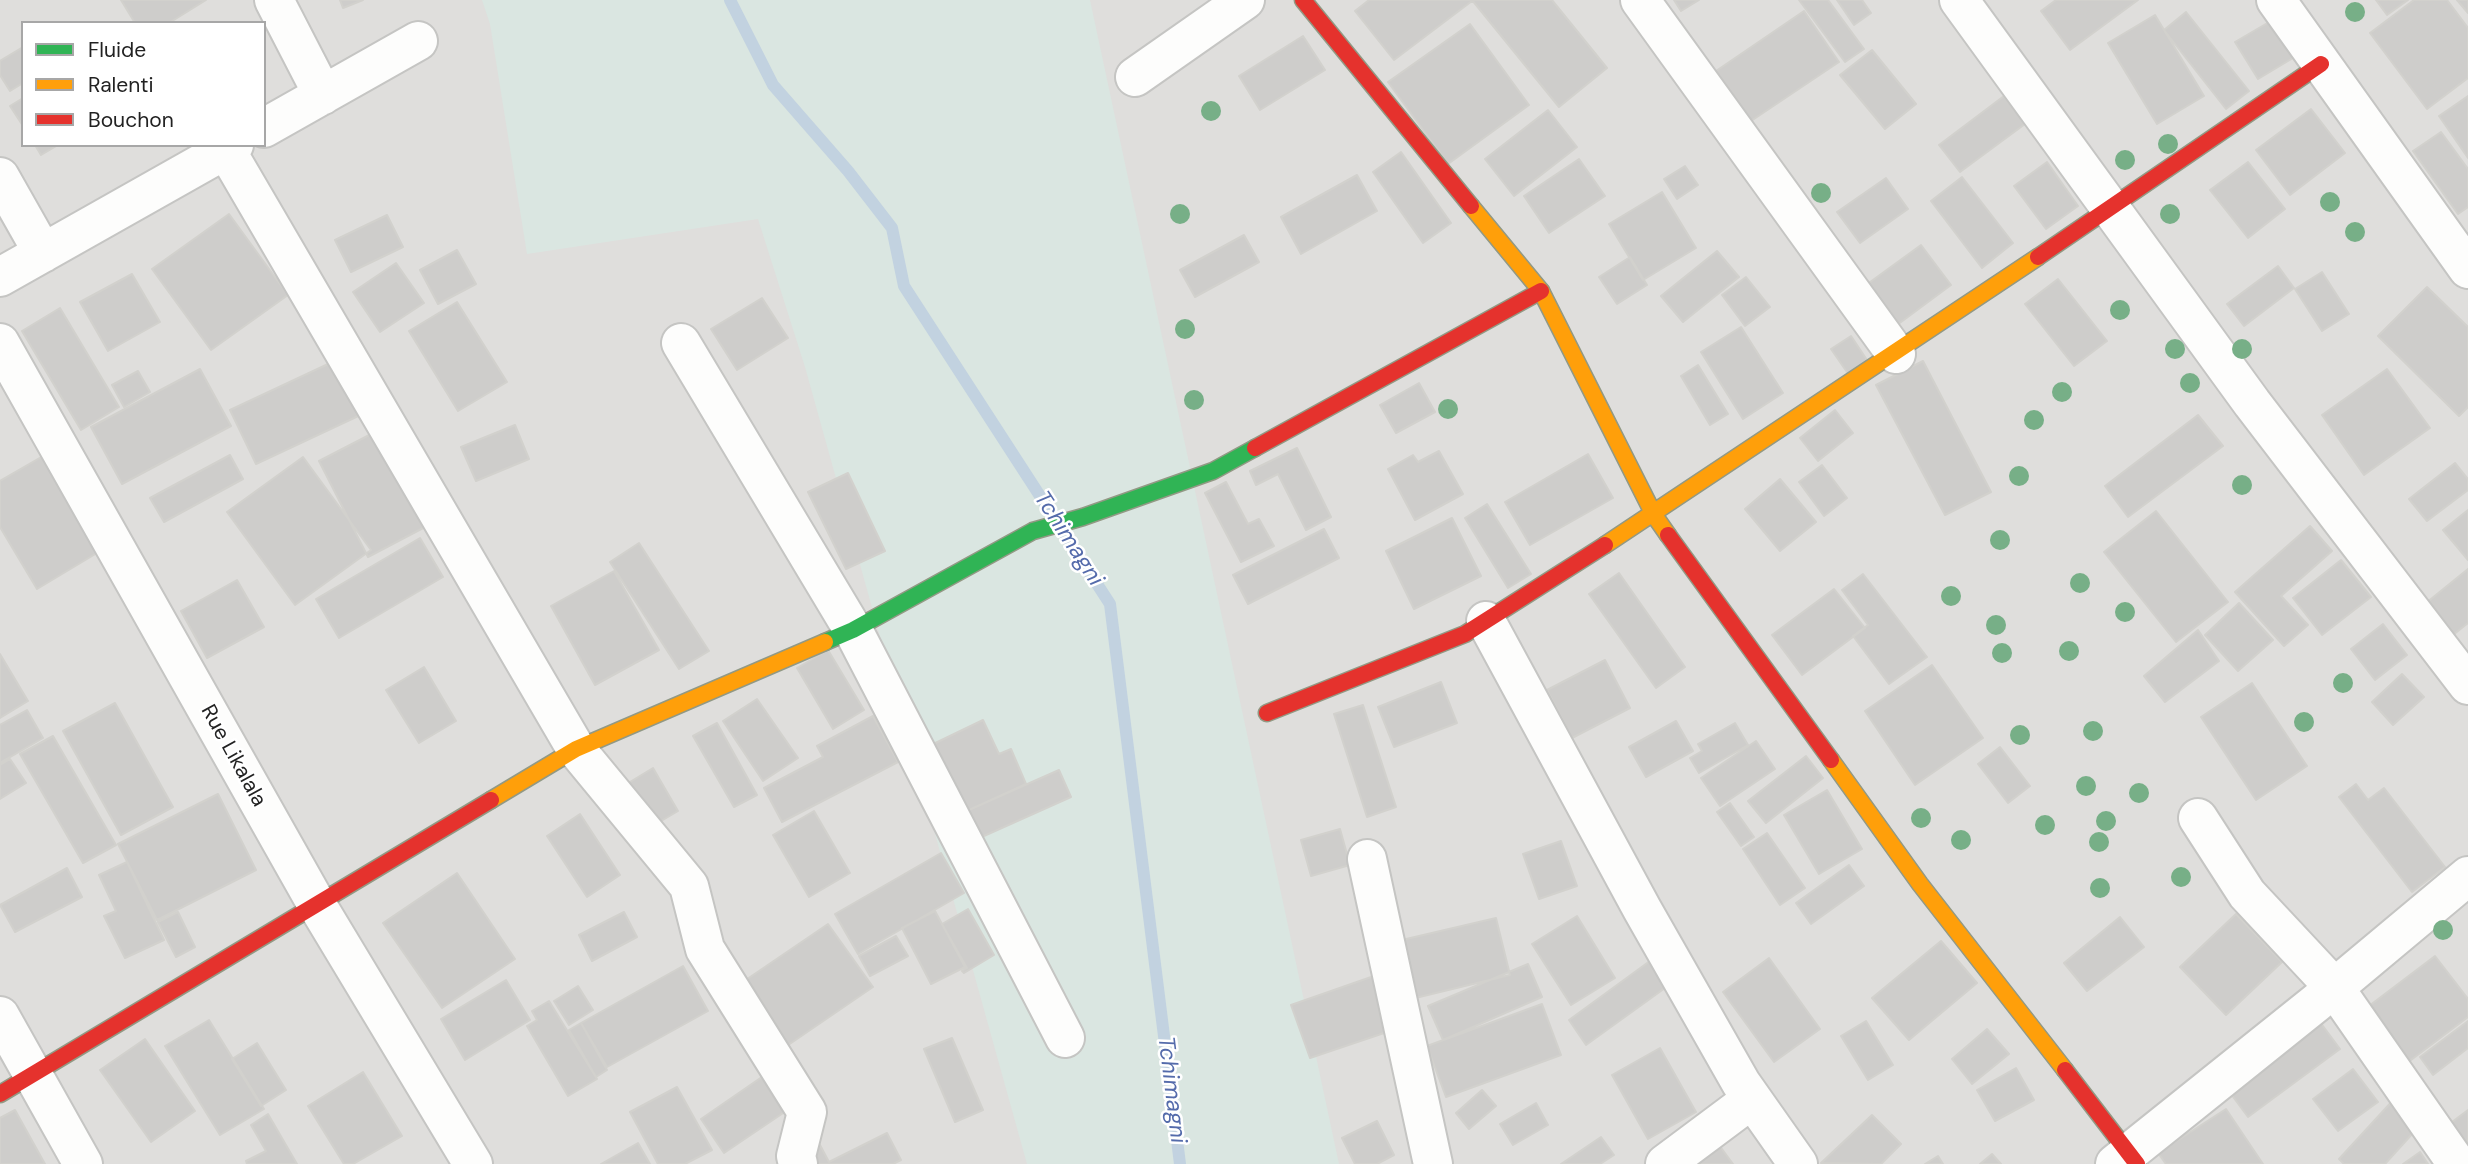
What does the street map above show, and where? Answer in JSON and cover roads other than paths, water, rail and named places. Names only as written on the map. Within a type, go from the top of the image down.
[{"type":"street","points":[[274,0],[323,95]]},
{"type":"street","points":[[1135,77],[1245,0]]},
{"type":"street","points":[[1303,0],[1541,291],[1654,515],[1920,884],[2127,1160],[2468,876]]},
{"type":"street","points":[[1640,0],[1896,354]]},
{"type":"street","points":[[1959,0],[2252,403],[2466,678]]},
{"type":"street","points":[[2276,0],[2468,270]]},
{"type":"street","points":[[266,127],[418,41]]},
{"type":"street","points":[[1268,713],[1465,634],[1654,515],[1896,354],[2321,64]]},
{"type":"street","points":[[0,277],[230,147],[576,749],[689,886],[705,950],[807,1112],[796,1156],[798,1164]]},
{"type":"street","points":[[0,177],[43,253]]},
{"type":"street","points":[[0,1094],[576,749],[853,630],[1032,531],[1083,517],[1213,471],[1541,291]]},
{"type":"street","name":"Rue Likalala","points":[[0,343],[317,905],[473,1164]]},
{"type":"street","points":[[681,343],[853,630],[1065,1038]]},
{"type":"street","points":[[1486,621],[1648,920],[1752,1099],[1798,1164]]},
{"type":"street","points":[[2198,818],[2247,894],[2334,987],[2457,1164]]},
{"type":"street","points":[[1367,859],[1433,1164]]},
{"type":"street","points":[[0,1016],[83,1164]]},
{"type":"street","points":[[1665,1164],[1752,1099]]},
{"type":"waterway","name":"Tchimagni","points":[[730,0],[773,85],[848,171],[892,228],[904,286],[1110,604],[1180,1164]]}]
